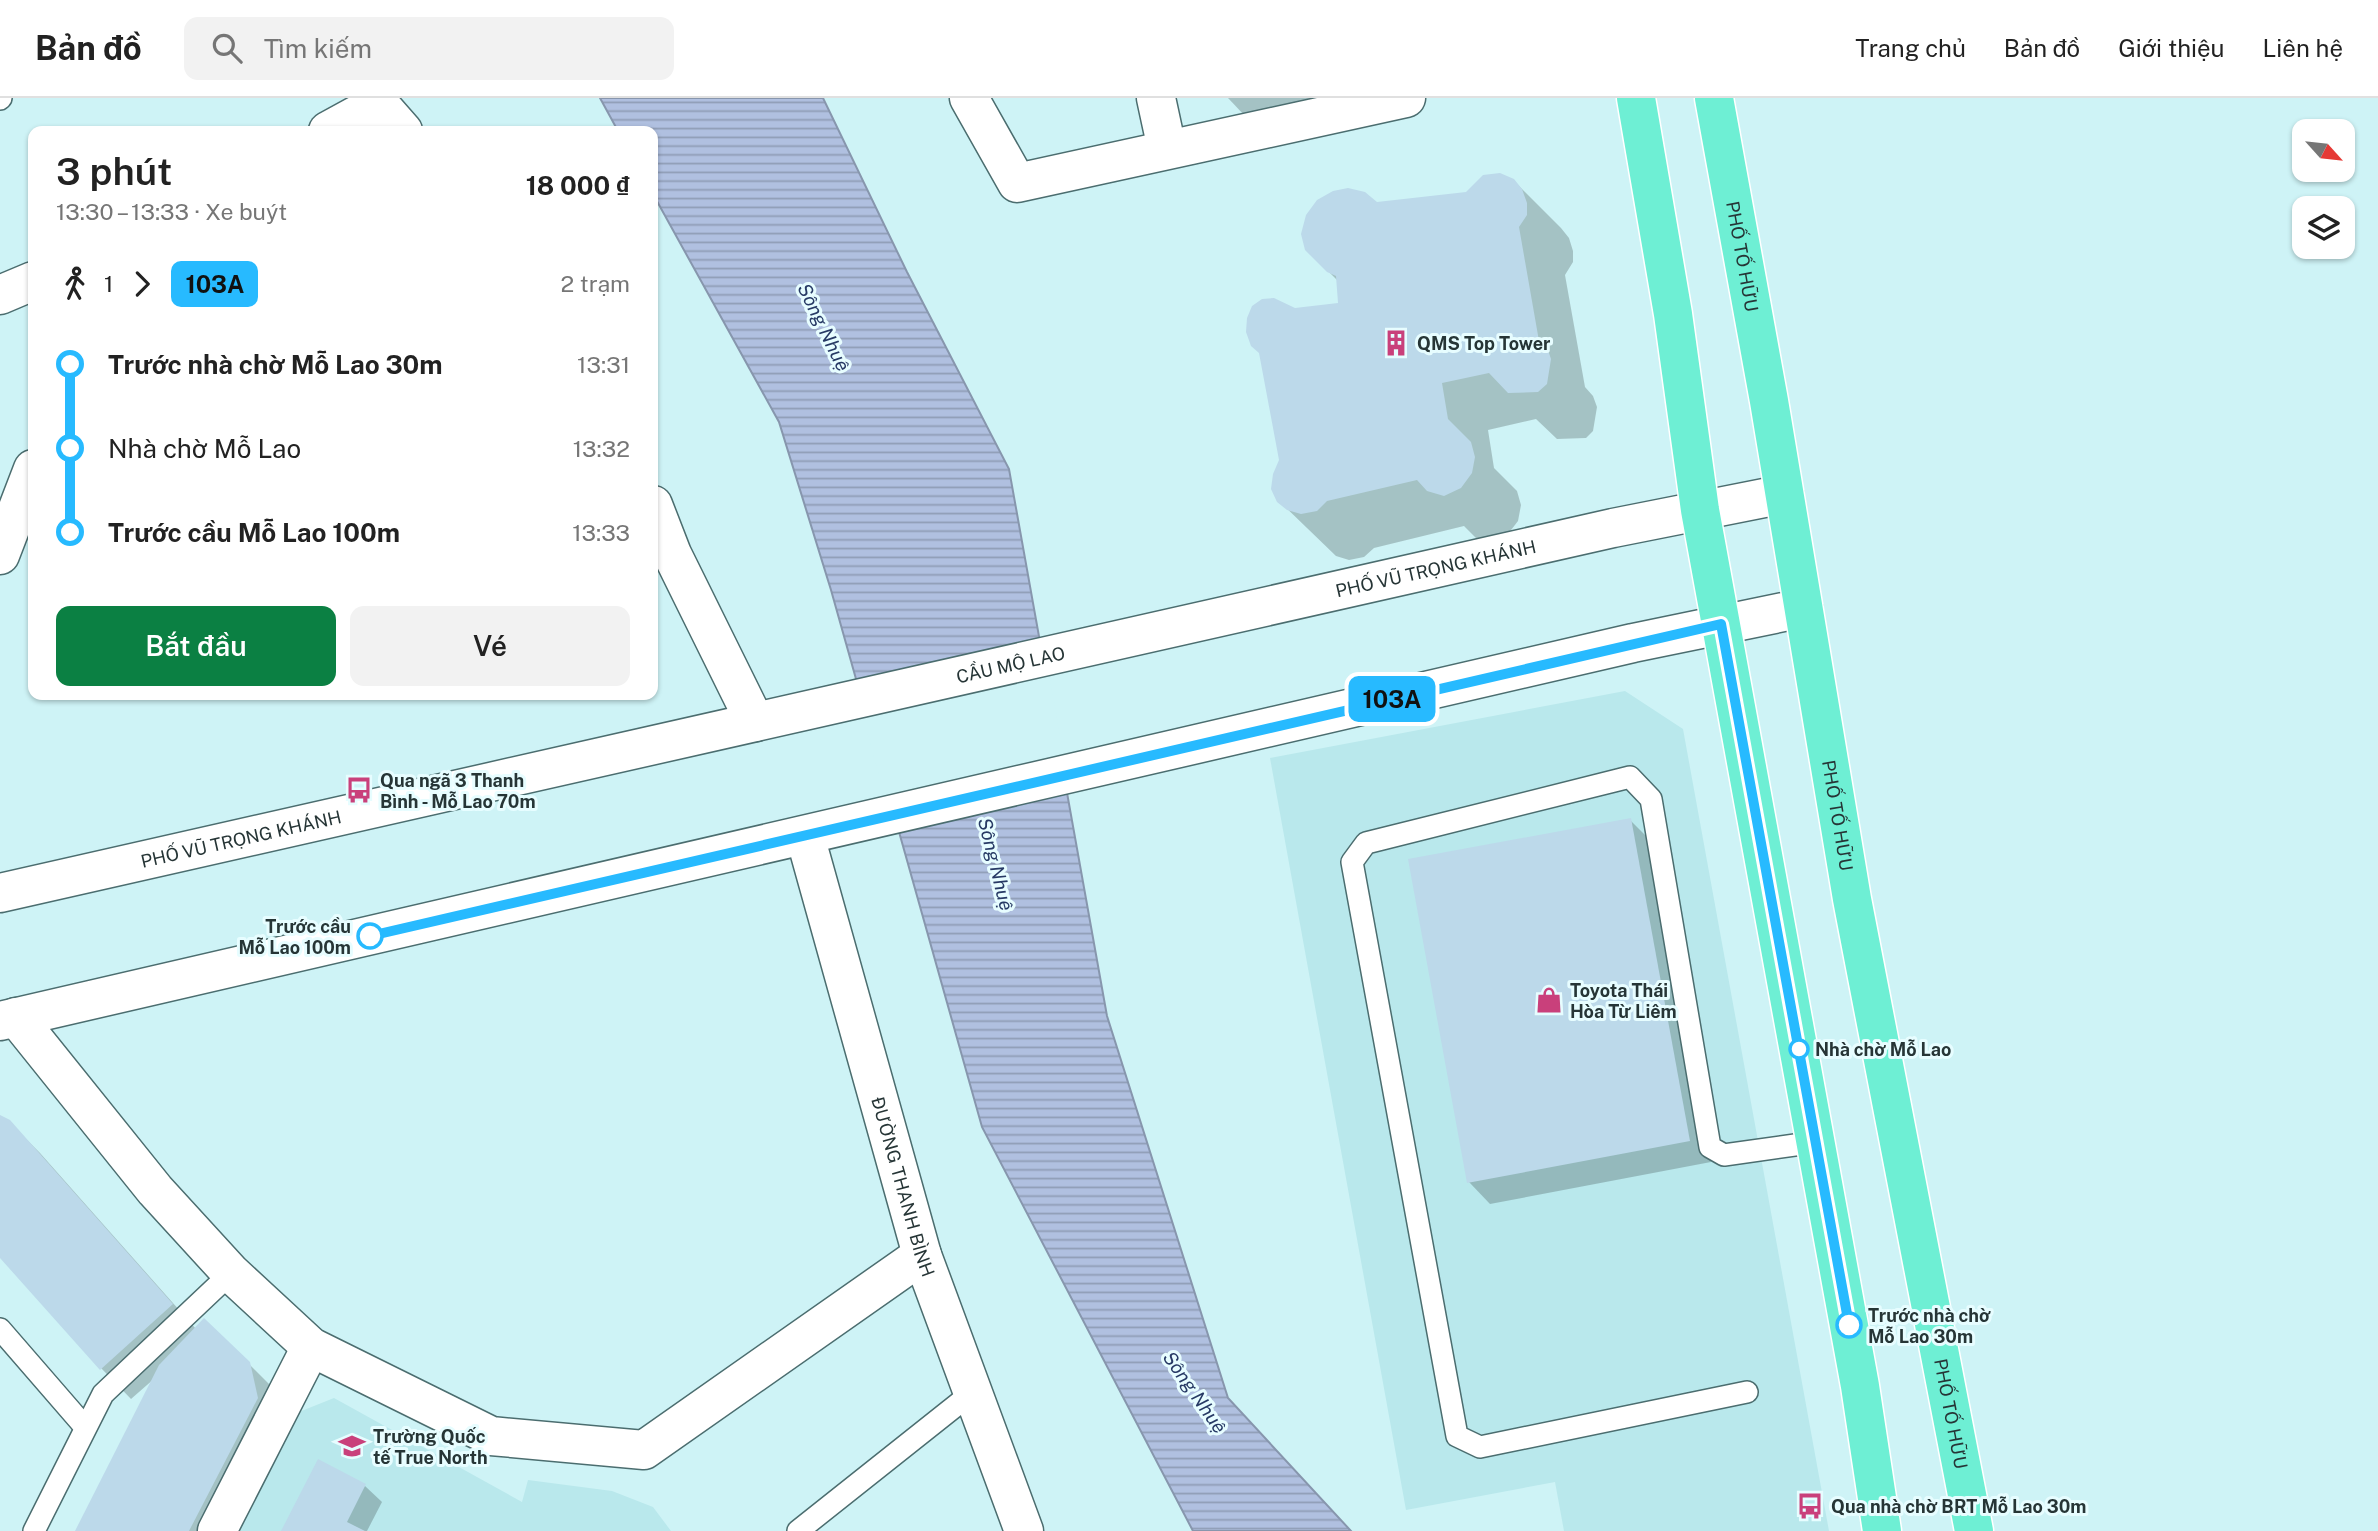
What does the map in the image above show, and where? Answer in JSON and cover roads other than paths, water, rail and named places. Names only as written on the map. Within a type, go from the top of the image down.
[{"type":"main road","points":[[969,98],[1017,183],[1406,98]]},
{"type":"main road","points":[[1156,98],[1167,149]]},
{"type":"main road","points":[[1636,98],[1673,314],[1700,510],[1860,1386],[1882,1531]]},
{"type":"main road","name":"PHỐ TỐ HỮU","points":[[1714,98],[1852,899],[1974,1531]]},
{"type":"main road","points":[[336,126],[376,100],[399,126]]},
{"type":"main road","points":[[0,295],[28,283]]},
{"type":"main road","points":[[0,555],[28,482]]},
{"type":"main road","name":"PHỐ VŨ TRỌNG KHÁNH","points":[[1170,629],[1700,510],[1784,494]]},
{"type":"main road","points":[[658,518],[672,554],[755,722]]},
{"type":"main road","points":[[922,1255],[644,1450],[491,1436],[311,1347],[231,1273],[155,1190],[8,1019],[1721,624],[1803,608]]},
{"type":"main road","name":"CẦU MỘ LAO","points":[[850,701],[1170,629]]},
{"type":"main road","name":"PHỐ VŨ TRỌNG KHÁNH","points":[[0,892],[850,701]]},
{"type":"main road","name":"ĐƯỜNG THANH BÌNH","points":[[805,836],[922,1255],[1024,1531]]},
{"type":"main road","points":[[217,1531],[311,1347]]},
{"type":"lane","points":[[1746,1392],[1480,1447],[1457,1436],[1352,862],[1366,843],[1630,777],[1651,799],[1710,1147],[1724,1155],[1816,1142]]},
{"type":"lane","points":[[34,1531],[103,1394],[231,1273]]},
{"type":"lane","points":[[0,1329],[85,1427]]},
{"type":"lane","points":[[798,1531],[973,1392]]},
{"type":"water","name":"Sông Nhuệ","points":[[600,98],[823,98],[907,272],[1009,469],[1107,1016],[1228,1398],[1351,1531],[1193,1531],[982,1127],[831,590],[779,422],[658,203],[658,126],[615,126]]},
{"type":"place","name":"QMS Top Tower","points":[[1396,343]]},
{"type":"place","name":"Qua ngã 3 Thanh Bình - Mỗ Lao 70m","points":[[359,790]]},
{"type":"place","name":"Trước cầu Mỗ Lao 100m","points":[[370,936]]},
{"type":"place","name":"Toyota Thái Hòa Từ Liêm","points":[[1549,1000]]},
{"type":"place","name":"Nhà chờ Mỗ Lao","points":[[1799,1049]]},
{"type":"place","name":"Trước nhà chờ Mỗ Lao 30m","points":[[1849,1325]]},
{"type":"place","name":"Trường Quốc tế True North","points":[[352,1446]]},
{"type":"place","name":"Qua nhà chờ BRT Mỗ Lao 30m","points":[[1810,1506]]}]
